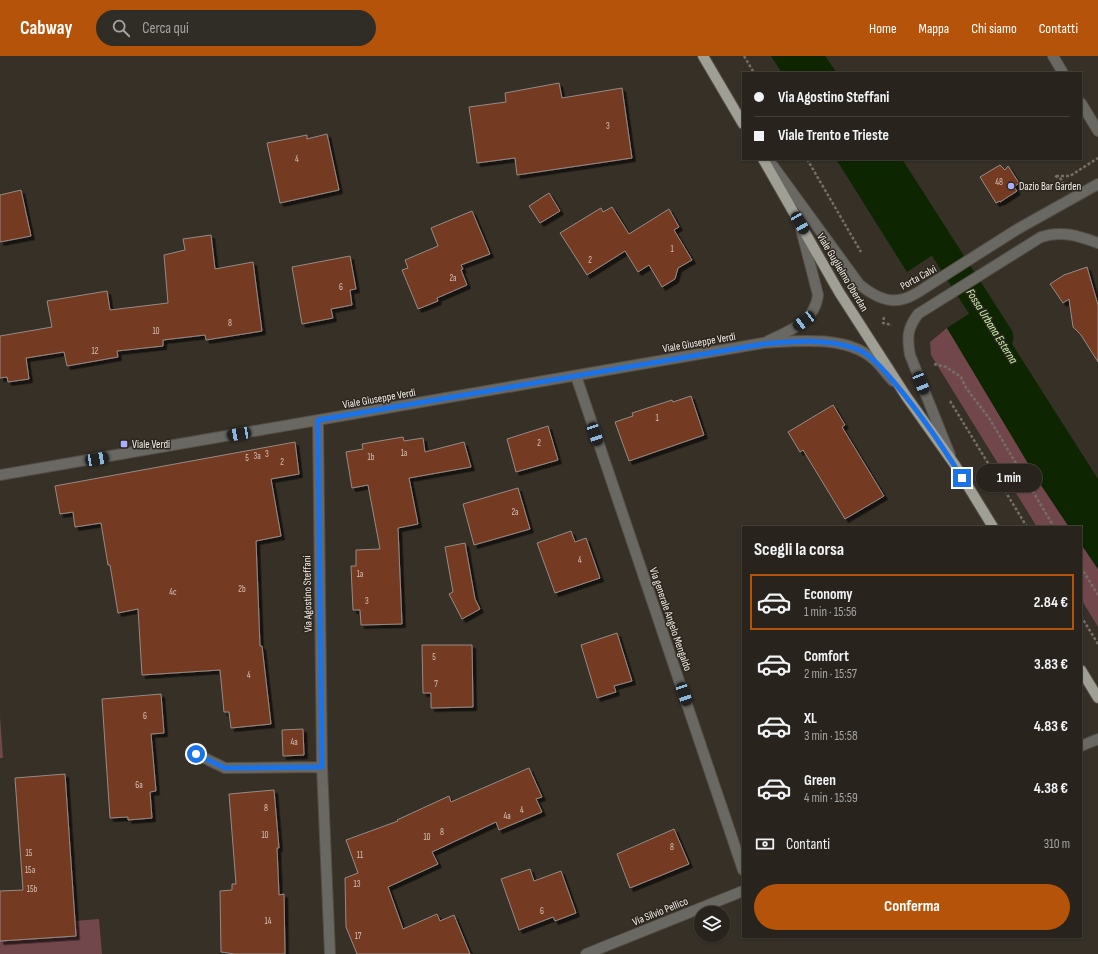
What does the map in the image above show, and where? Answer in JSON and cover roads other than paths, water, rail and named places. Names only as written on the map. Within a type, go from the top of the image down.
[{"type":"main road","points":[[703,56],[742,122]]},
{"type":"main road","name":"Viale Guglielmo Oberdan","points":[[764,160],[839,292],[906,396],[955,465],[992,526]]},
{"type":"main road","points":[[1082,672],[1098,698]]},
{"type":"street","points":[[1053,56],[1062,72]]},
{"type":"street","points":[[1082,105],[1098,131]]},
{"type":"street","name":"Porta Calvi","points":[[769,160],[859,284],[877,297],[894,301],[903,299],[920,291],[1016,230],[1098,184]]},
{"type":"street","name":"Viale Giuseppe Verdi","points":[[763,344],[796,328],[811,315],[817,301],[818,295],[800,223]]},
{"type":"street","points":[[955,465],[910,355],[908,333],[911,324],[918,314],[1041,236],[1057,233],[1069,234],[1098,243]]},
{"type":"street","name":"Viale Giuseppe Verdi","points":[[0,475],[763,344],[816,341],[858,349],[872,358],[906,396]]},
{"type":"street","name":"Via generale Angelo Mengaldo","points":[[576,376],[742,867]]},
{"type":"street","name":"Via Agostino Steffani","points":[[318,420],[322,767],[330,954]]},
{"type":"street","points":[[1082,746],[1098,739]]},
{"type":"street","points":[[196,754],[225,768],[322,767]]},
{"type":"street","name":"Via Silvio Pellico","points":[[586,954],[742,890]]},
{"type":"water","points":[[771,56],[825,56],[836,72],[781,72]]},
{"type":"water","points":[[837,160],[895,160],[951,243],[907,272]]},
{"type":"water","points":[[986,303],[1098,479],[1098,569],[1082,545],[1082,526],[1068,526],[1041,485],[947,328]]},
{"type":"waterway","name":"Fossa Urbana Esterna","points":[[887,160],[1000,337]]},
{"type":"place","name":"Dazio Bar Garden","points":[[1011,186]]},
{"type":"place","name":"Viale Verdi","points":[[124,444]]}]
